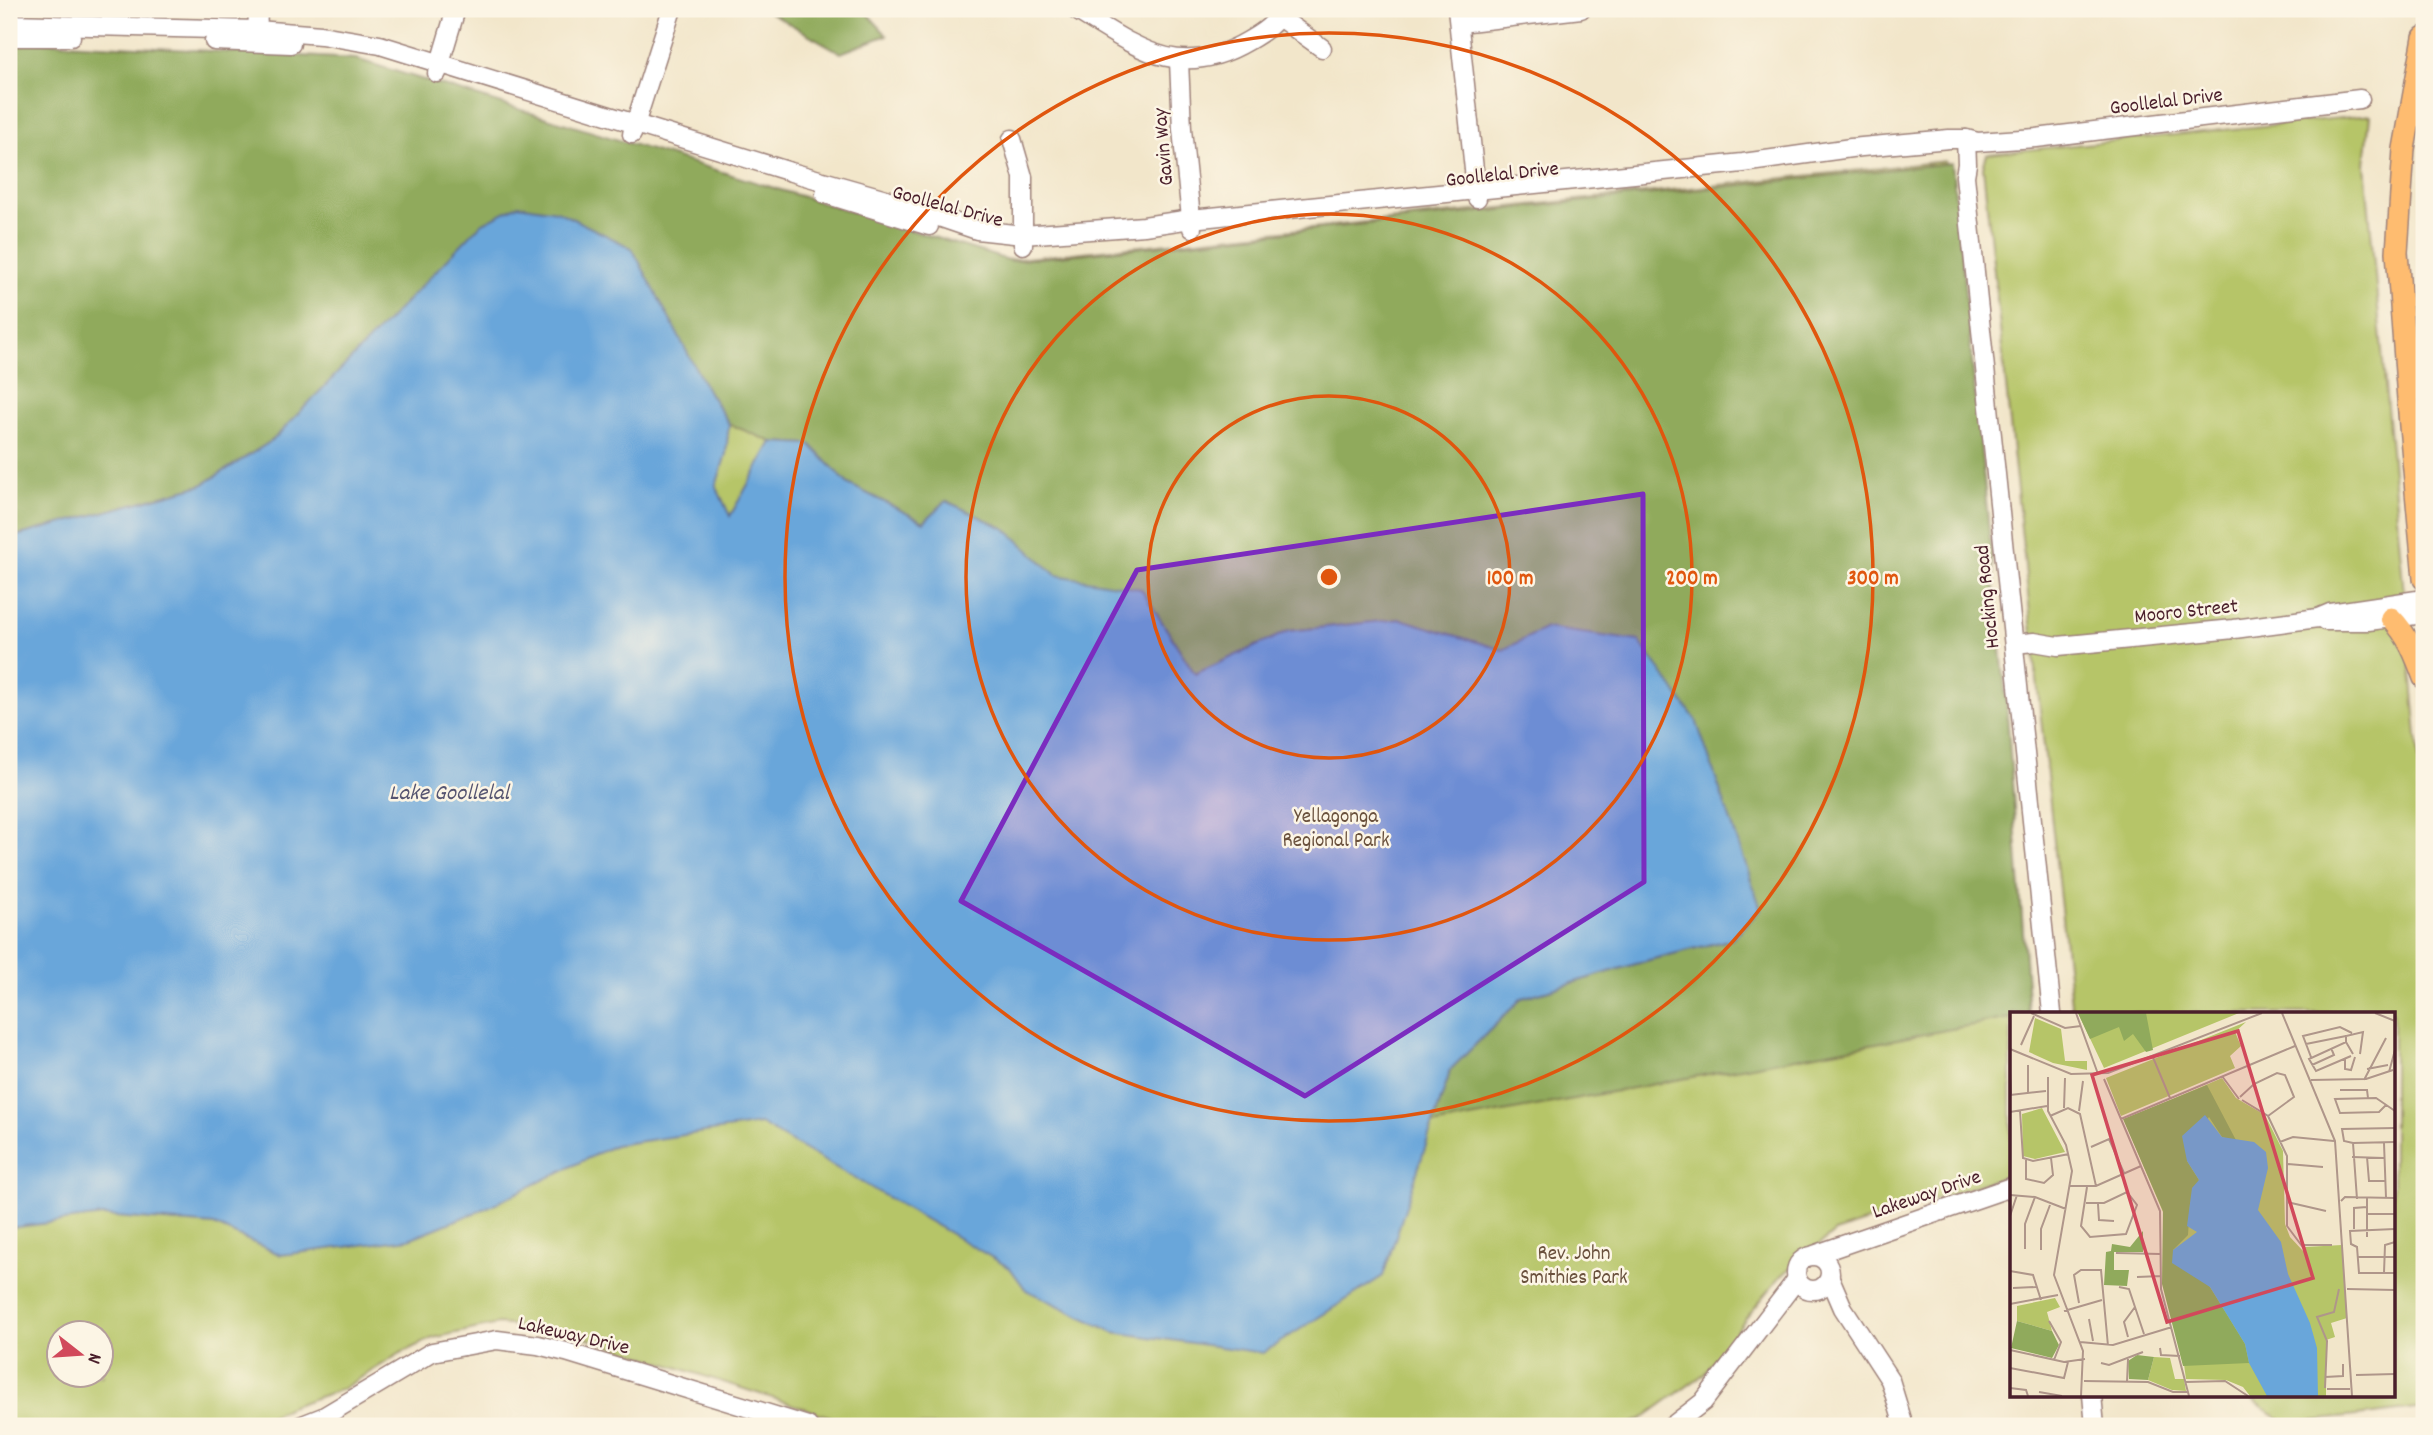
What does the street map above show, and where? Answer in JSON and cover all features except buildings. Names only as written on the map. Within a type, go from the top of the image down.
[{"type":"main road","points":[[2422,56],[2404,149],[2397,252],[2424,579]]},
{"type":"main road","points":[[2391,618],[2409,641],[2424,678]]},
{"type":"street","points":[[257,37],[258,9]]},
{"type":"street","points":[[438,68],[456,9]]},
{"type":"street","points":[[633,129],[672,9]]},
{"type":"street","points":[[1074,9],[1143,51],[1179,61],[1216,54],[1241,45],[1262,33],[1281,13],[1322,48]]},
{"type":"street","points":[[1482,193],[1463,15],[1581,9]]},
{"type":"street","name":"Goollelal Drive","points":[[9,24],[99,24],[257,37],[321,34],[354,39],[633,129],[886,199],[977,230],[1023,240],[1144,226],[1191,224],[1356,203],[1482,193],[1852,148],[2036,138],[2360,99]]},
{"type":"street","name":"Goollelal Drive","points":[[9,37],[99,24]]},
{"type":"street","name":"Gavin Way","points":[[1179,61],[1191,224]]},
{"type":"street","points":[[1012,139],[1023,177],[1023,240]]},
{"type":"street","name":"Hocking Road","points":[[1964,143],[1965,176],[2052,1012]]},
{"type":"street","name":"Mooro Street","points":[[2015,650],[2046,652],[2058,646],[2234,629],[2318,618],[2330,613],[2424,598]]},
{"type":"street","name":"Mooro Street","points":[[2318,618],[2328,623],[2424,614]]},
{"type":"street","name":"Lakeway Drive","points":[[1814,1255],[2010,1187]]},
{"type":"street","name":"Lakeway Drive","points":[[1830,1273],[1855,1242]]},
{"type":"street","points":[[1843,1308],[1806,1286],[1796,1272],[1798,1263],[1807,1256],[1814,1255],[1824,1259],[1843,1308],[1890,1380],[1905,1426]]},
{"type":"street","points":[[1672,1426],[1703,1402],[1783,1299],[1806,1286],[1825,1285],[1830,1273]]},
{"type":"street","name":"Lakeway Drive","points":[[300,1426],[323,1422],[432,1352],[497,1340],[538,1345],[808,1426]]},
{"type":"street","points":[[2092,1396],[2095,1426]]},
{"type":"street","points":[[748,1426],[754,1408]]},
{"type":"highlighted area","points":[[1643,494],[1644,882],[1305,1096],[961,901],[1137,570]]},
{"type":"green space","points":[[764,9],[863,9],[887,35],[841,53]]},
{"type":"green space","points":[[9,40],[356,59],[1011,261],[1952,163],[2006,699],[2029,1012],[2010,1012],[2010,1018],[1433,1125],[1451,1069],[1522,998],[1649,960],[1732,939],[1546,628],[1503,650],[1400,619],[1289,631],[1195,674],[1141,589],[1063,585],[1006,529],[946,501],[924,522],[848,484],[810,444],[772,442],[729,424],[705,386],[273,440],[202,485],[9,538]]},
{"type":"green space","name":"Yellagonga Regional Park","points":[[9,45],[1007,260],[1945,161],[2026,1012],[2010,1012],[2010,1174],[1835,1232],[1780,1277],[1704,1374],[1640,1420],[1625,1426],[859,1426],[562,1330],[498,1324],[433,1338],[401,1353],[342,1389],[289,1407],[251,1426],[9,1426]]},
{"type":"green space","points":[[2370,115],[2365,165],[2424,813],[2424,1408],[2287,1424],[2247,1396],[2394,1396],[2394,1012],[2072,1012],[1983,167],[1987,154]]},
{"type":"water","name":"Lake Goollelal","points":[[518,205],[557,211],[632,248],[705,386],[729,424],[726,454],[716,486],[730,516],[772,442],[810,444],[848,484],[924,522],[946,501],[1006,529],[1056,575],[1141,589],[1195,674],[1289,631],[1401,619],[1503,650],[1546,628],[1639,641],[1696,720],[1761,909],[1732,939],[1649,960],[1522,998],[1451,1069],[1383,1276],[1263,1353],[1113,1332],[1026,1290],[1010,1268],[760,1124],[615,1145],[484,1209],[409,1239],[281,1255],[214,1225],[103,1216],[9,1228],[9,538],[202,485],[273,440],[481,224]]},
{"type":"park label","name":"Rev. John Smithies Park","points":[[1574,1264]]}]
